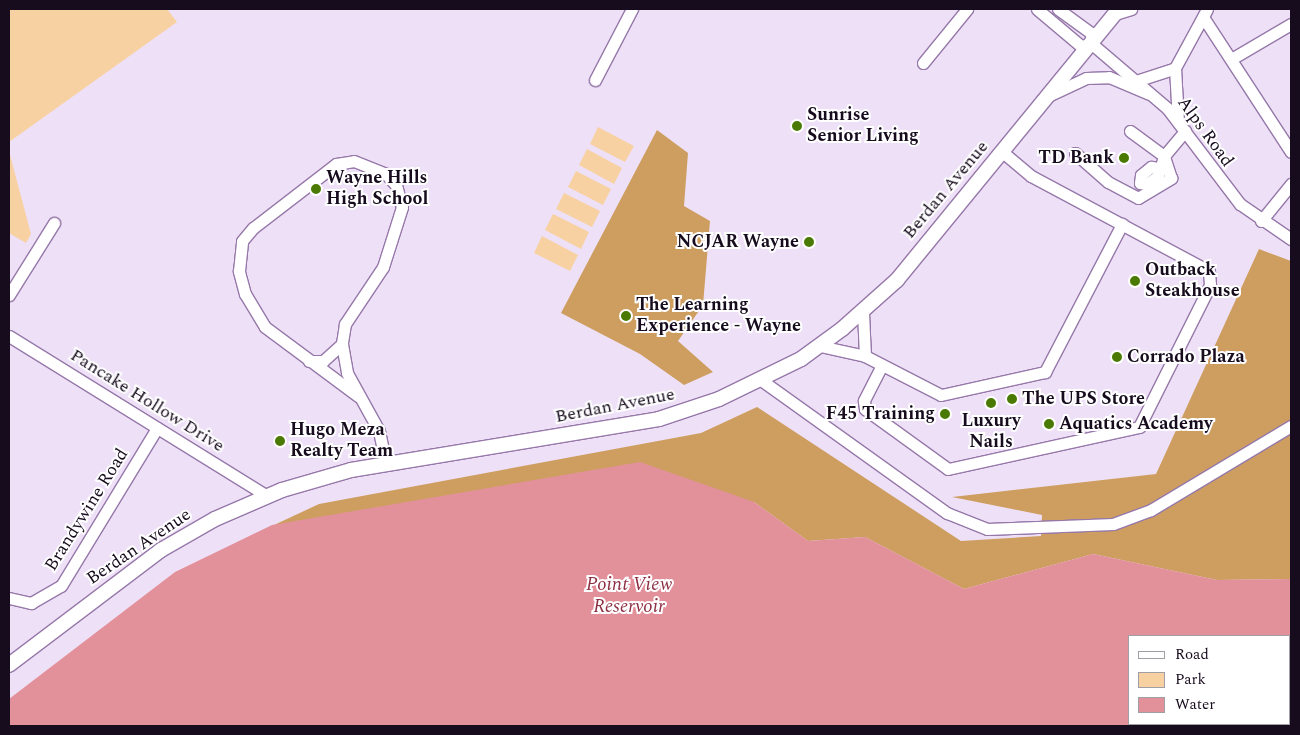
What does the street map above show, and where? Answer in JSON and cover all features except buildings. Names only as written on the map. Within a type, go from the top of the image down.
[{"type":"main road","name":"Berdan Avenue","points":[[9,665],[161,550],[267,496],[311,480],[386,463],[658,419],[761,380],[820,346],[863,312],[897,280],[1117,12]]},
{"type":"street","points":[[595,80],[632,9]]},
{"type":"street","points":[[923,63],[967,9]]},
{"type":"street","points":[[1037,9],[1081,46],[1092,44],[1091,33],[1058,9]]},
{"type":"street","points":[[1117,12],[1131,9]]},
{"type":"street","points":[[1126,192],[1140,182],[1147,184],[1158,176],[1164,156],[1182,126],[1175,68],[1205,13],[1291,152]]},
{"type":"street","points":[[1233,58],[1291,24]]},
{"type":"street","name":"Alps Road","points":[[1092,44],[1139,80],[1158,99],[1182,126],[1216,178],[1261,221],[1291,239]]},
{"type":"street","points":[[1139,80],[1175,68]]},
{"type":"street","points":[[1050,95],[1086,78],[1109,77],[1158,99]]},
{"type":"street","points":[[1075,153],[1126,192],[1138,198],[1171,178],[1164,156],[1130,130]]},
{"type":"street","points":[[881,367],[864,401],[865,409],[948,469],[1136,431],[1210,284],[1210,277],[1204,267],[1031,176],[1002,152]]},
{"type":"street","points":[[358,396],[265,328],[254,313],[239,271],[238,254],[252,228],[336,164],[354,161],[386,174],[396,185],[402,207],[383,267],[345,324],[342,344],[347,373],[379,431],[386,463]]},
{"type":"street","points":[[1261,221],[1291,184]]},
{"type":"street","points":[[9,295],[54,223]]},
{"type":"street","points":[[820,346],[865,356],[881,367],[941,396],[1045,372],[1122,224]]},
{"type":"street","points":[[863,312],[865,356]]},
{"type":"street","name":"Pancake Hollow Drive","points":[[9,336],[267,496]]},
{"type":"street","points":[[309,361],[328,359],[342,344]]},
{"type":"street","points":[[761,380],[947,513],[987,529],[1113,524],[1151,510],[1291,426]]},
{"type":"street","name":"Brandywine Road","points":[[9,598],[31,603],[61,586],[157,428]]},
{"type":"green space","points":[[9,9],[167,9],[177,22],[9,142]]},
{"type":"green space","points":[[598,127],[634,146],[625,162],[590,144]]},
{"type":"green space","points":[[587,149],[622,168],[614,184],[579,165]]},
{"type":"green space","points":[[9,151],[31,234],[26,243],[9,233]]},
{"type":"green space","points":[[576,171],[611,189],[603,205],[568,187]]},
{"type":"green space","points":[[564,193],[600,211],[592,227],[556,209]]},
{"type":"green space","points":[[553,214],[589,232],[581,249],[545,230]]},
{"type":"green space","points":[[542,236],[578,255],[570,271],[534,253]]},
{"type":"shaded area","points":[[657,130],[688,153],[684,206],[710,221],[703,305],[678,341],[713,372],[684,385],[640,354],[561,313]]},
{"type":"shaded area","points":[[1259,249],[1291,261],[1291,579],[1217,580],[1093,554],[964,589],[865,537],[808,541],[754,502],[274,525],[319,504],[701,433],[757,407],[961,541],[1041,536],[1042,515],[952,497],[1156,474]]},
{"type":"water","name":"Point View Reservoir","points":[[640,462],[754,502],[808,541],[865,537],[964,589],[1093,554],[1217,580],[1291,579],[1291,726],[9,726],[9,699],[175,572],[272,525]]},
{"type":"place","name":"Sunrise Senior Living","points":[[797,126]]},
{"type":"place","name":"TD Bank","points":[[1124,158]]},
{"type":"place","name":"Wayne Hills High School","points":[[316,189]]},
{"type":"place","name":"NCJAR Wayne","points":[[809,242]]},
{"type":"place","name":"Outback Steakhouse","points":[[1135,281]]},
{"type":"place","name":"The Learning Experience - Wayne","points":[[626,316]]},
{"type":"place","name":"Corrado Plaza","points":[[1117,357]]},
{"type":"place","name":"The UPS Store","points":[[1012,399]]},
{"type":"place","name":"Luxury Nails","points":[[991,403]]},
{"type":"place","name":"F45 Training","points":[[945,414]]},
{"type":"place","name":"Aquatics Academy","points":[[1049,424]]},
{"type":"place","name":"Hugo Meza Realty Team","points":[[280,441]]}]
